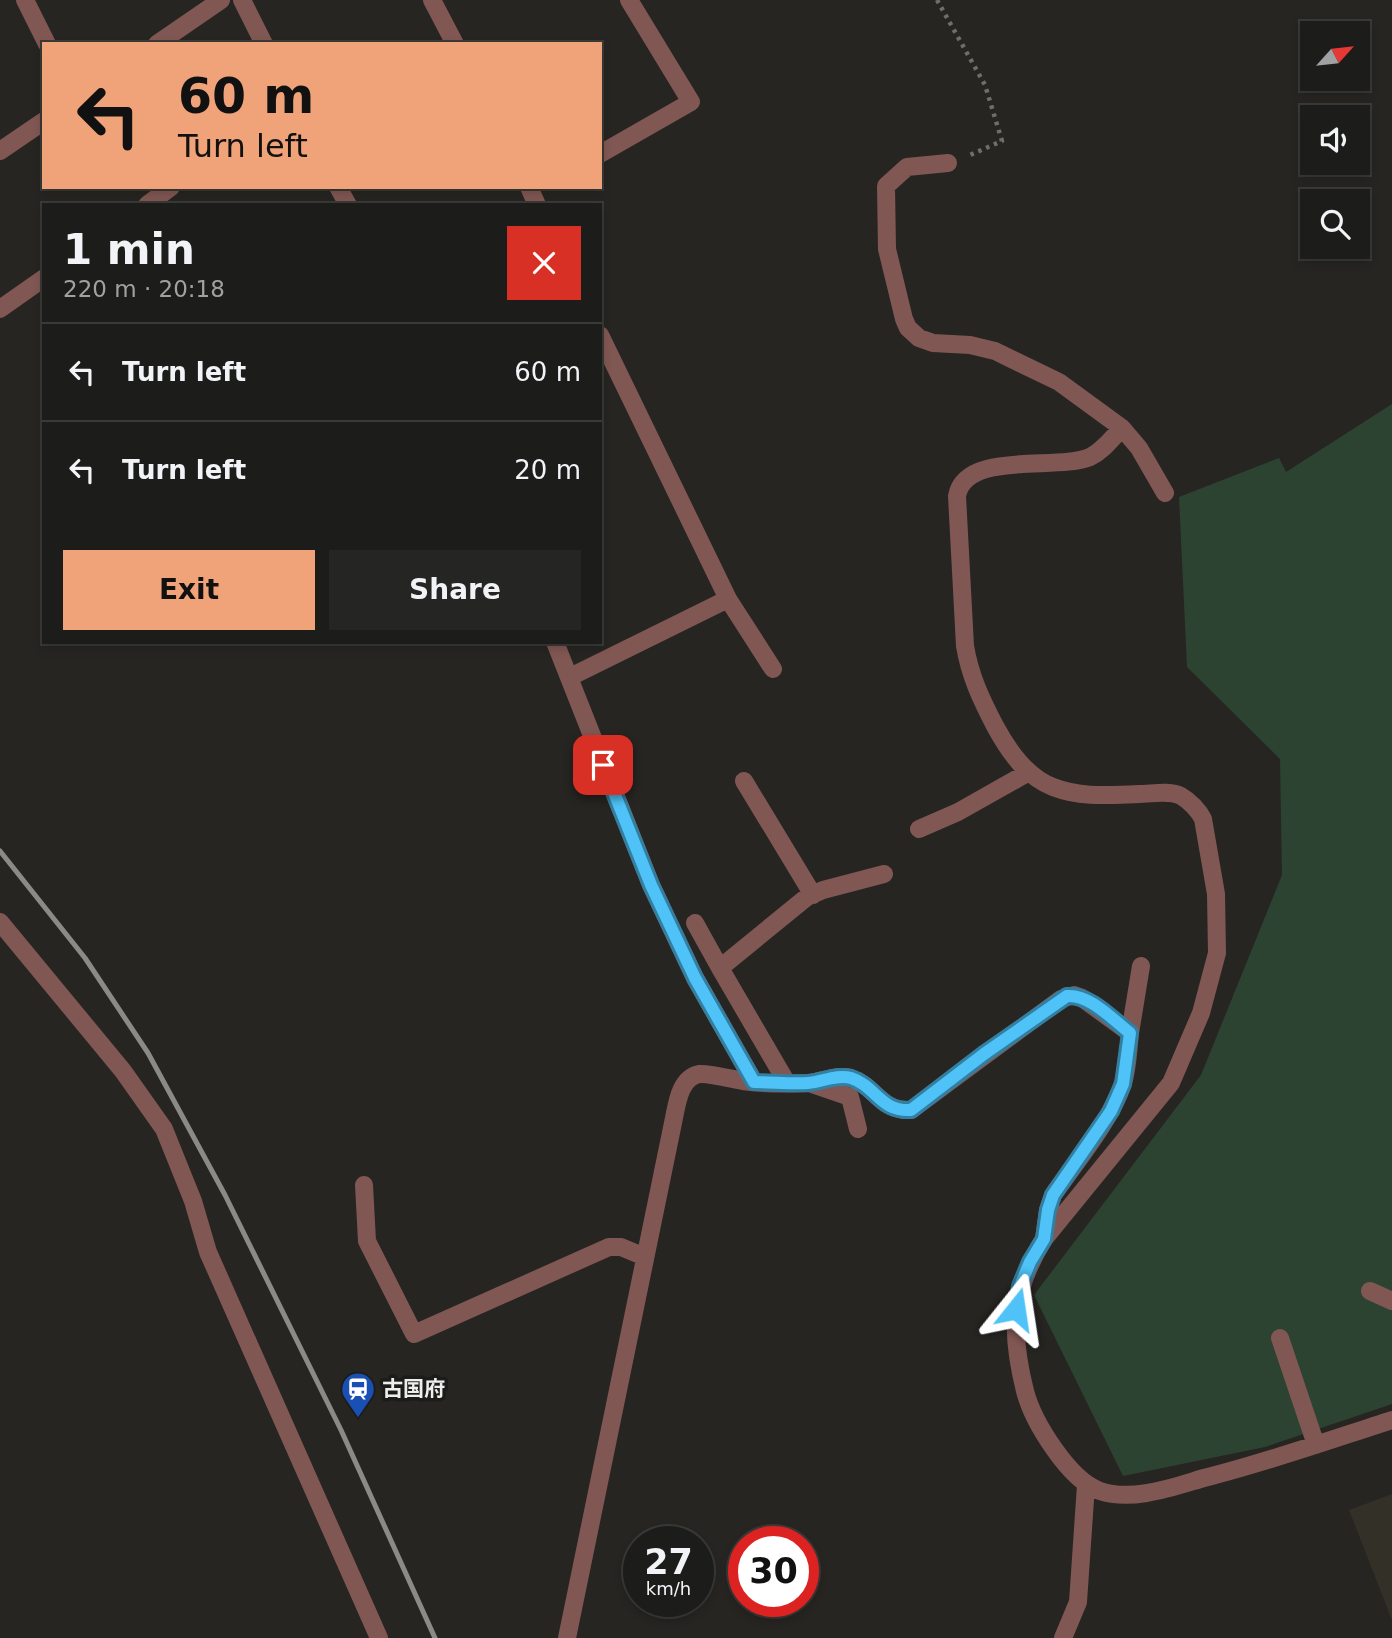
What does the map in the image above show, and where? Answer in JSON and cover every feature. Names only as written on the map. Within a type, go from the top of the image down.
[{"type":"street","points":[[24,0],[46,42]]},
{"type":"street","points":[[160,42],[221,0]]},
{"type":"street","points":[[243,0],[263,42]]},
{"type":"street","points":[[432,0],[454,42]]},
{"type":"street","points":[[602,153],[691,102],[629,0]]},
{"type":"street","points":[[0,151],[42,122]]},
{"type":"street","points":[[948,163],[907,167],[886,186],[887,249],[908,328],[919,338],[933,343],[970,345],[995,351],[1059,382],[1122,428],[1139,448],[1165,493]]},
{"type":"street","points":[[150,203],[169,189]]},
{"type":"street","points":[[0,309],[42,279]]},
{"type":"street","points":[[602,339],[727,599],[774,669]]},
{"type":"street","points":[[1122,428],[1101,450],[1088,458],[1020,464],[980,471],[966,479],[958,488],[957,496],[968,667],[982,701],[1008,750],[1029,772],[1051,787],[1100,796],[1167,793],[1183,796],[1203,819],[1216,894],[1217,953],[1211,983],[1171,1083],[1044,1239],[1020,1286],[1016,1309],[1022,1378],[1027,1398],[1037,1420],[1069,1467],[1086,1485],[1111,1494],[1147,1492],[1258,1464],[1392,1420]]},
{"type":"street","points":[[570,677],[727,599]]},
{"type":"street","points":[[556,644],[651,885],[695,978],[754,1082]]},
{"type":"street","points":[[919,829],[958,812],[1029,772]]},
{"type":"street","points":[[744,781],[813,895]]},
{"type":"street","points":[[720,968],[813,895],[884,874]]},
{"type":"street","points":[[0,922],[123,1071],[164,1129],[193,1201],[208,1252],[379,1638]]},
{"type":"street","points":[[695,923],[788,1083]]},
{"type":"street","points":[[1044,1239],[1053,1195],[1111,1111],[1123,1084],[1141,966]]},
{"type":"street","points":[[567,1638],[680,1091],[687,1081],[699,1074],[754,1082],[788,1083],[849,1077],[885,1104],[901,1110],[911,1110],[984,1054],[1067,996],[1074,995],[1091,1002],[1130,1033]]},
{"type":"street","points":[[809,1083],[850,1097],[858,1129]]},
{"type":"street","points":[[364,1185],[367,1241],[414,1334],[609,1247],[621,1247],[645,1257]]},
{"type":"street","points":[[1370,1291],[1392,1301]]},
{"type":"street","points":[[1280,1338],[1316,1445]]},
{"type":"street","points":[[1063,1638],[1078,1602],[1086,1485]]},
{"type":"path","points":[[937,0],[985,85],[1002,141],[948,163]]},
{"type":"shaded area","points":[[1392,1494],[1392,1620],[1349,1510]]},
{"type":"green space","points":[[1392,404],[1392,1404],[1265,1447],[1123,1476],[1034,1295],[1201,1075],[1282,875],[1280,759],[1187,667],[1179,497],[1279,458],[1286,472]]},
{"type":"railway","points":[[0,851],[85,958],[148,1053],[225,1195],[341,1430],[435,1638]]},
{"type":"place","name":"古国府","points":[[358,1419]]},
{"type":"route","points":[[603,765],[651,885],[695,978],[754,1082],[809,1083],[849,1077],[885,1104],[901,1110],[911,1110],[984,1054],[1067,996],[1074,995],[1091,1002],[1130,1033],[1123,1084],[1111,1111],[1053,1195],[1044,1239],[1020,1286],[1016,1309]]}]
